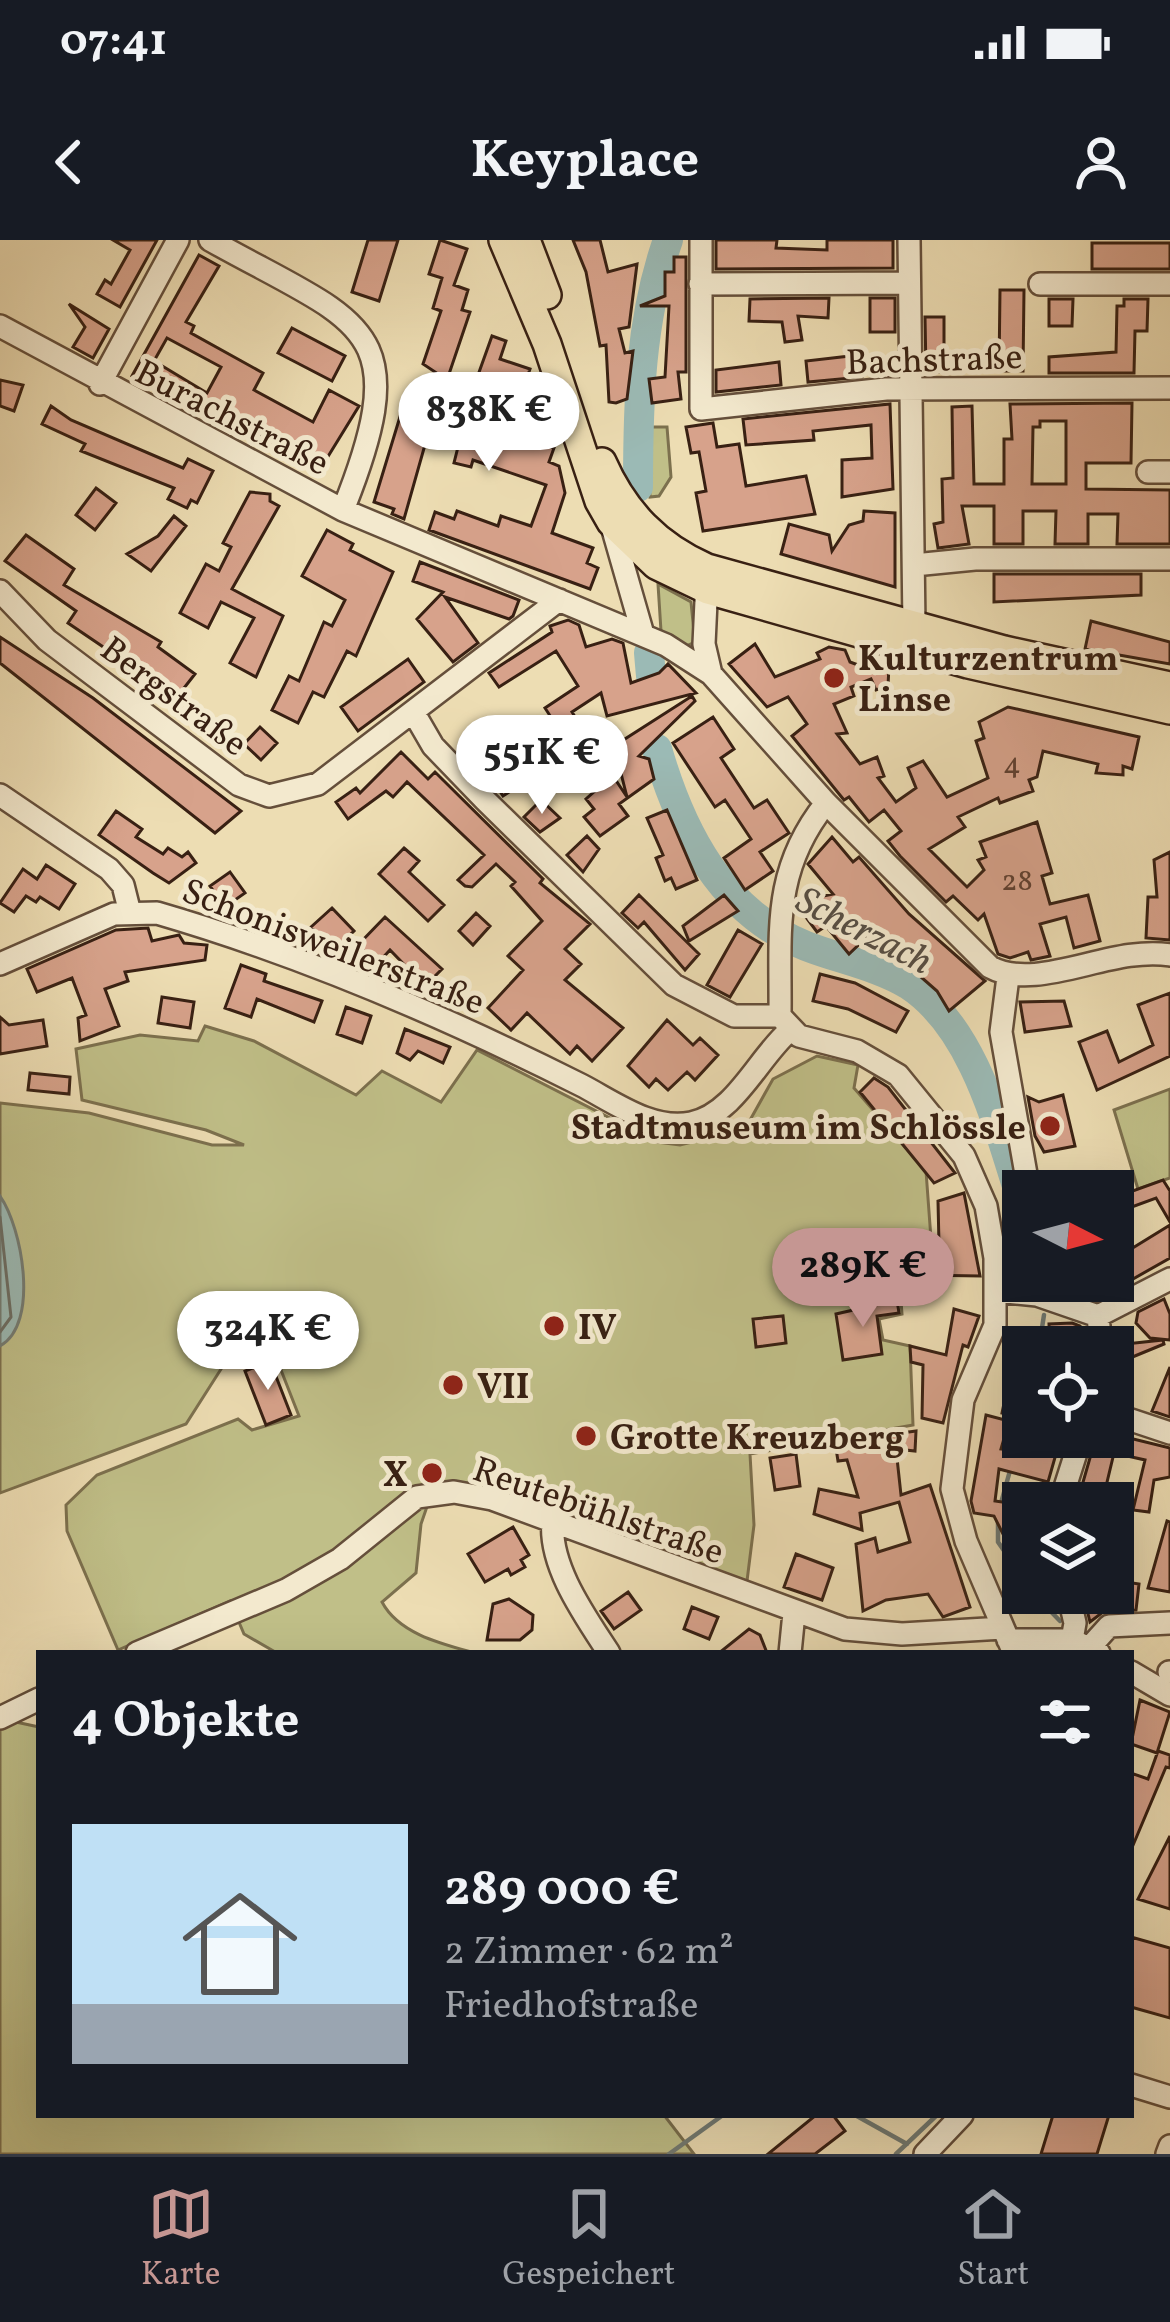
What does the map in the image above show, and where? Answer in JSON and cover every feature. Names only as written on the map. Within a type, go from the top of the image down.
[{"type":"main road","points":[[503,240],[523,279],[587,473],[611,522],[656,566],[1170,686]]},
{"type":"main road","points":[[526,240],[614,490],[652,535],[707,579],[968,664],[1170,710]]},
{"type":"street","points":[[100,384],[178,240]]},
{"type":"street","points":[[210,240],[342,314],[368,347],[378,402],[343,510]]},
{"type":"street","points":[[701,240],[700,284],[909,284]]},
{"type":"street","points":[[909,240],[914,626]]},
{"type":"street","name":"Bachstraße","points":[[700,284],[701,409],[910,388],[1170,388]]},
{"type":"street","points":[[1040,284],[1170,284]]},
{"type":"street","name":"Burachstraße","points":[[0,326],[100,384],[343,510],[642,632],[712,674],[826,803],[1007,982]]},
{"type":"street","points":[[611,522],[642,632]]},
{"type":"street","points":[[914,566],[976,559],[1170,559]]},
{"type":"street","points":[[596,614],[626,573]]},
{"type":"street","points":[[707,579],[704,644],[712,674]]},
{"type":"street","name":"Bergstraße","points":[[0,591],[47,640],[250,791],[289,794],[318,784],[415,715],[560,600]]},
{"type":"street","points":[[415,715],[433,746],[674,986],[747,1018],[785,1023],[882,1062],[932,1113],[964,1156],[986,1206],[995,1325]]},
{"type":"street","points":[[0,795],[109,869],[123,885],[129,909]]},
{"type":"street","points":[[785,1023],[781,935],[790,856],[826,803]]},
{"type":"street","name":"Schonisweilerstraße","points":[[0,964],[129,909],[194,924],[410,1000],[656,1121],[681,1124],[713,1114],[785,1023]]},
{"type":"street","points":[[1025,1170],[1001,1032],[1007,982],[1130,952],[1170,955]]},
{"type":"street","points":[[747,1018],[757,1038],[756,1064]]},
{"type":"street","points":[[1062,1302],[1098,1316],[1170,1279]]},
{"type":"street","points":[[996,1291],[1002,1290]]},
{"type":"street","points":[[1008,1640],[956,1510],[951,1474],[963,1400],[995,1325],[1010,1302]]},
{"type":"street","points":[[1098,1316],[1099,1326]]},
{"type":"street","points":[[1134,1421],[1170,1433]]},
{"type":"street","name":"Reutebühlstraße","points":[[144,1650],[286,1590],[340,1559],[389,1515],[432,1492],[471,1494],[553,1520],[794,1613],[878,1634],[1087,1647]]},
{"type":"street","points":[[553,1520],[551,1540],[581,1609],[607,1650]]},
{"type":"street","points":[[790,1650],[794,1613]]},
{"type":"street","points":[[1075,1614],[1087,1647],[1108,1626],[1170,1623]]},
{"type":"street","points":[[1134,1675],[1169,1679]]},
{"type":"street","points":[[0,1718],[36,1700]]},
{"type":"street","points":[[1134,2087],[1170,2097]]},
{"type":"street","points":[[925,2154],[959,2118]]},
{"type":"shaded area","points":[[646,427],[667,427],[671,477],[659,496],[650,497]]},
{"type":"shaded area","points":[[658,584],[691,602],[695,642],[686,646],[661,631]]},
{"type":"shaded area","points":[[205,1026],[254,1041],[356,1095],[382,1071],[441,1102],[477,1050],[657,1142],[680,1145],[745,1129],[773,1079],[817,1056],[858,1065],[854,1088],[926,1171],[931,1239],[919,1240],[920,1296],[901,1301],[902,1314],[879,1319],[883,1340],[910,1346],[913,1425],[750,1454],[754,1525],[746,1589],[553,1520],[432,1492],[421,1524],[416,1573],[382,1602],[410,1630],[465,1650],[272,1650],[244,1634],[230,1601],[118,1650],[67,1531],[66,1505],[97,1475],[238,1419],[252,1430],[299,1416],[268,1337],[251,1322],[186,1424],[0,1493],[0,1103],[89,1113],[212,1145],[244,1145],[206,1130],[82,1100],[76,1049],[140,1035],[198,1041]]},
{"type":"shaded area","points":[[1170,1089],[1170,1178],[1138,1189],[1114,1110]]},
{"type":"shaded area","points":[[11,1721],[36,1726],[36,2118],[666,2118],[694,2154],[0,2154],[0,1727]]},
{"type":"water","points":[[0,1196],[15,1229],[23,1297],[20,1318],[0,1346]]},
{"type":"building","points":[[113,240],[157,240],[120,307],[97,294],[105,280],[111,284],[130,250]]},
{"type":"building","points":[[368,240],[398,240],[379,301],[352,292]]},
{"type":"building","points":[[440,240],[467,249],[454,285],[468,290],[462,310],[470,312],[447,380],[423,364],[441,311],[433,308],[442,278],[429,274]]},
{"type":"building","points":[[573,240],[600,240],[608,272],[637,264],[629,327],[619,329],[625,353],[633,351],[627,399],[616,403],[609,402],[606,345],[600,346],[586,272]]},
{"type":"building","points":[[716,240],[777,240],[776,248],[827,250],[827,240],[893,240],[893,268],[716,269]]},
{"type":"building","points":[[1092,243],[1170,243],[1170,269],[1092,269]]},
{"type":"building","points":[[199,255],[219,266],[186,322],[194,326],[191,333],[263,373],[254,390],[313,422],[329,390],[359,406],[324,463],[304,452],[281,455],[265,439],[223,417],[220,423],[132,376]],"holes":[[[167,338],[221,367],[207,393],[154,361]]]},
{"type":"building","points":[[674,257],[686,257],[686,372],[678,372],[681,399],[652,403],[649,379],[665,377],[669,306],[640,306],[665,296],[665,272],[674,272]]},
{"type":"building","points":[[1000,290],[1024,290],[1023,371],[999,371]]},
{"type":"building","points":[[829,298],[828,318],[798,316],[802,340],[785,342],[782,322],[749,321],[750,299]]},
{"type":"building","points":[[870,298],[895,298],[895,332],[870,332]]},
{"type":"building","points":[[1049,299],[1073,299],[1072,326],[1049,326]]},
{"type":"building","points":[[1124,299],[1148,299],[1147,331],[1135,331],[1134,373],[1049,373],[1049,357],[1116,352],[1117,306],[1124,306]]},
{"type":"building","points":[[69,304],[109,329],[93,358],[73,347],[85,327]]},
{"type":"building","points":[[925,317],[944,317],[944,372],[926,372]]},
{"type":"building","points":[[292,328],[345,356],[332,381],[278,353]]},
{"type":"building","points":[[492,336],[506,341],[500,359],[530,369],[509,431],[554,448],[549,462],[559,466],[565,493],[552,533],[593,548],[587,563],[598,568],[590,589],[429,530],[435,512],[454,519],[457,511],[498,526],[501,516],[531,526],[546,485],[473,460],[471,467],[454,463],[460,439],[430,427],[404,519],[392,514],[394,509],[374,502],[406,397],[426,404],[427,397],[496,425],[504,400],[473,389]]},
{"type":"building","points":[[859,355],[862,377],[808,382],[806,361]]},
{"type":"building","points":[[779,362],[781,385],[716,392],[716,370]]},
{"type":"building","points":[[0,380],[23,385],[14,411],[0,406]]},
{"type":"building","points":[[1132,403],[1131,463],[1086,463],[1086,489],[1170,490],[1170,544],[1117,544],[1118,514],[1088,514],[1088,544],[1055,544],[1056,511],[1023,511],[1023,544],[994,544],[994,506],[962,506],[969,544],[938,548],[934,524],[943,522],[942,479],[953,478],[952,407],[972,406],[974,484],[1004,484],[1004,439],[1012,439],[1010,404]],"holes":[[[1040,421],[1066,421],[1066,484],[1032,484],[1033,427],[1040,427]]]},
{"type":"building","points":[[890,404],[893,489],[842,497],[842,460],[872,458],[871,425],[813,431],[814,440],[746,445],[743,419]]},
{"type":"building","points":[[51,406],[71,420],[183,468],[188,459],[213,471],[197,503],[191,500],[187,508],[168,499],[174,488],[81,451],[85,444],[42,424]]},
{"type":"building","points":[[713,423],[717,447],[739,444],[746,486],[806,476],[815,514],[703,531],[696,493],[706,491],[699,452],[691,453],[686,427]]},
{"type":"building","points":[[96,488],[116,503],[95,530],[76,515]]},
{"type":"building","points":[[250,492],[270,494],[270,501],[279,506],[232,589],[283,616],[256,677],[230,663],[254,618],[221,602],[208,628],[180,613],[206,564],[219,571],[231,547],[223,543]]},
{"type":"building","points":[[864,511],[895,513],[895,587],[781,554],[789,524],[829,535],[832,551],[849,525],[863,521]]},
{"type":"building","points":[[174,516],[186,526],[151,571],[127,554],[158,536]]},
{"type":"building","points":[[327,530],[353,544],[350,550],[393,572],[356,656],[347,651],[324,697],[313,692],[298,723],[272,710],[289,676],[299,681],[324,622],[332,626],[345,600],[302,576]]},
{"type":"building","points":[[26,535],[74,569],[64,585],[161,642],[158,647],[195,674],[177,697],[68,623],[76,611],[5,561]]},
{"type":"building","points":[[420,562],[519,600],[513,616],[509,619],[445,597],[478,643],[453,662],[417,619],[443,592],[413,581]]},
{"type":"building","points":[[994,574],[1141,574],[1141,595],[994,602]]},
{"type":"building","points":[[568,620],[579,625],[586,647],[612,639],[623,643],[631,683],[659,673],[668,664],[696,693],[607,716],[601,693],[572,712],[589,739],[555,761],[543,743],[560,731],[545,708],[578,686],[556,651],[499,687],[489,673],[552,632],[550,626]]},
{"type":"building","points":[[1091,621],[1170,642],[1170,664],[1085,649]]},
{"type":"building","points":[[0,637],[93,698],[241,811],[215,833],[0,663]]},
{"type":"building","points":[[755,644],[775,677],[820,659],[817,653],[829,647],[845,650],[850,662],[866,668],[879,661],[889,666],[888,686],[876,690],[871,679],[851,687],[854,696],[834,704],[847,733],[837,734],[860,764],[877,757],[884,776],[878,778],[896,802],[916,788],[908,768],[923,761],[947,797],[988,778],[976,741],[984,738],[979,722],[1008,707],[1139,737],[1132,769],[1123,766],[1123,775],[1096,773],[1098,764],[1043,751],[1037,777],[1029,780],[1033,791],[1000,803],[998,798],[958,817],[965,827],[929,849],[967,887],[984,870],[978,860],[986,857],[980,842],[1037,822],[1052,873],[1042,876],[1050,904],[1088,895],[1100,941],[1074,948],[1066,917],[1040,924],[1050,956],[1031,960],[1028,952],[1010,958],[998,954],[984,914],[978,920],[953,896],[946,902],[888,841],[901,831],[884,810],[869,822],[849,797],[844,800],[792,736],[807,724],[788,697],[767,707],[729,664]]},
{"type":"building","points":[[408,659],[424,682],[358,731],[341,707]]},
{"type":"building","points":[[692,696],[695,701],[639,756],[649,759],[654,779],[619,804],[628,816],[600,836],[584,817],[594,809],[586,799],[596,790],[586,776],[605,764],[627,797],[614,746]]},
{"type":"building","points":[[713,717],[734,749],[721,758],[754,808],[767,800],[789,833],[760,852],[773,871],[745,890],[724,858],[751,839],[725,800],[715,807],[673,743]]},
{"type":"building","points":[[260,727],[277,743],[261,760],[244,744]]},
{"type":"building","points":[[401,752],[428,779],[435,772],[543,879],[540,883],[590,924],[565,949],[581,964],[565,980],[623,1028],[592,1061],[577,1046],[570,1054],[527,1013],[511,1030],[488,1008],[523,970],[508,956],[542,921],[511,886],[515,882],[496,864],[472,887],[458,880],[484,855],[407,782],[393,797],[386,791],[348,819],[336,802],[356,788],[360,793]]},
{"type":"building","points":[[519,757],[532,777],[503,796],[490,776]]},
{"type":"building","points":[[541,800],[560,818],[540,832],[524,817]]},
{"type":"building","points":[[667,810],[697,880],[676,889],[671,878],[665,881],[656,858],[663,855],[647,818]]},
{"type":"building","points":[[116,811],[142,829],[136,837],[163,854],[168,848],[182,857],[188,852],[196,863],[169,883],[153,873],[99,835]]},
{"type":"building","points":[[587,836],[599,849],[583,872],[567,855]]},
{"type":"building","points":[[832,837],[853,862],[859,857],[909,914],[985,981],[949,1011],[937,991],[871,933],[849,954],[826,926],[817,932],[805,916],[804,900],[833,894],[808,864]]},
{"type":"building","points":[[404,848],[419,861],[409,872],[444,905],[428,921],[379,874]]},
{"type":"building","points":[[1170,852],[1170,940],[1146,938],[1148,897],[1157,897],[1154,860]]},
{"type":"building","points":[[46,865],[75,884],[59,909],[40,897],[36,902],[26,896],[14,912],[0,903],[23,869],[37,879]]},
{"type":"building","points":[[230,872],[245,893],[225,907],[210,886]]},
{"type":"building","points":[[639,895],[699,954],[685,970],[644,922],[638,928],[622,913]]},
{"type":"building","points":[[724,895],[738,911],[689,941],[683,926]]},
{"type":"building","points":[[332,908],[354,931],[333,951],[311,927]]},
{"type":"building","points":[[476,913],[490,926],[473,945],[459,931]]},
{"type":"building","points":[[385,917],[442,969],[425,986],[390,950],[377,964],[358,945]]},
{"type":"building","points":[[148,928],[152,941],[179,935],[184,943],[207,945],[205,960],[125,972],[128,981],[105,989],[119,1026],[80,1041],[78,1018],[86,1015],[72,978],[37,992],[27,969],[116,930]]},
{"type":"building","points":[[738,930],[762,944],[730,997],[707,985]]},
{"type":"building","points":[[241,965],[266,974],[264,981],[322,1001],[314,1022],[257,999],[251,1017],[225,1008]]},
{"type":"building","points":[[820,974],[855,983],[908,1011],[896,1032],[848,1009],[813,1001]]},
{"type":"building","points":[[1170,993],[1170,1056],[1097,1090],[1079,1042],[1107,1031],[1119,1062],[1153,1045],[1138,1005]]},
{"type":"building","points":[[162,997],[194,1002],[190,1028],[158,1023]]},
{"type":"building","points":[[1064,1001],[1071,1026],[1025,1032],[1020,1002]]},
{"type":"building","points":[[346,1007],[371,1016],[362,1043],[337,1034]]},
{"type":"building","points":[[0,1017],[9,1025],[43,1020],[47,1046],[0,1054]]},
{"type":"building","points":[[667,1020],[693,1045],[700,1038],[718,1055],[695,1080],[687,1072],[668,1090],[656,1079],[649,1087],[628,1066]]},
{"type":"building","points":[[405,1029],[450,1047],[443,1063],[418,1051],[410,1060],[397,1053]]},
{"type":"building","points":[[30,1073],[70,1077],[69,1094],[28,1090]]},
{"type":"building","points":[[874,1078],[888,1087],[955,1173],[934,1183],[860,1092]]},
{"type":"building","name":"Stadtmuseum im Schlössle","points":[[1063,1095],[1075,1146],[1044,1152],[1035,1136],[1028,1097],[1039,1102]]},
{"type":"building","points":[[1163,1180],[1170,1191],[1170,1222],[1156,1198],[1134,1206],[1134,1190]]},
{"type":"building","points":[[964,1193],[980,1276],[919,1275],[920,1241],[939,1244],[938,1201]]},
{"type":"building","points":[[1170,1225],[1170,1258],[1134,1278],[1134,1247]]},
{"type":"building","points":[[1164,1299],[1170,1314],[1170,1340],[1150,1338],[1136,1323],[1138,1312]]},
{"type":"building","points":[[897,1300],[899,1313],[877,1316],[882,1354],[843,1360],[836,1314]]},
{"type":"building","points":[[954,1309],[979,1316],[968,1347],[963,1345],[943,1423],[922,1418],[923,1365],[911,1362],[910,1346],[946,1355]]},
{"type":"building","points":[[783,1316],[786,1343],[756,1347],[753,1319]]},
{"type":"building","points":[[1163,1340],[1164,1344],[1134,1356],[1134,1343]]},
{"type":"building","points":[[270,1361],[291,1415],[266,1425],[245,1371]]},
{"type":"building","points":[[1170,1367],[1170,1417],[1152,1411]]},
{"type":"building","points":[[986,1415],[1002,1419],[1002,1458],[1055,1458],[1048,1482],[999,1469],[995,1501],[1002,1502],[1002,1532],[994,1516],[974,1513],[971,1501]]},
{"type":"building","points":[[916,1431],[915,1451],[896,1449],[901,1495],[930,1485],[970,1607],[943,1617],[928,1594],[886,1600],[863,1611],[856,1544],[875,1538],[878,1552],[910,1542],[899,1502],[860,1513],[862,1530],[814,1514],[819,1489],[858,1497],[847,1460],[838,1461],[835,1442]]},
{"type":"building","points":[[1134,1439],[1170,1448],[1170,1477],[1154,1480],[1149,1512],[1134,1510],[1145,1460],[1134,1458]]},
{"type":"building","points":[[796,1454],[800,1486],[775,1490],[770,1458]]},
{"type":"building","points":[[1090,1458],[1113,1458],[1107,1482],[1083,1482]]},
{"type":"building","points":[[1170,1522],[1170,1592],[1148,1588]]},
{"type":"building","points":[[513,1527],[529,1555],[521,1560],[525,1567],[511,1575],[508,1569],[485,1582],[468,1554]]},
{"type":"building","points":[[796,1554],[833,1568],[822,1600],[784,1587]]},
{"type":"building","points":[[1134,1583],[1139,1584],[1134,1610]]},
{"type":"building","points":[[628,1592],[641,1610],[614,1629],[601,1611]]},
{"type":"building","points":[[509,1599],[533,1615],[532,1630],[520,1640],[487,1640],[493,1604]]},
{"type":"building","points":[[692,1607],[718,1617],[709,1639],[684,1629]]},
{"type":"building","points":[[749,1629],[760,1635],[766,1650],[723,1650]]},
{"type":"building","points":[[1140,1700],[1170,1712],[1157,1753],[1134,1745]]},
{"type":"building","points":[[1158,1751],[1170,1755],[1170,1768],[1166,1767],[1134,1843],[1134,1774],[1148,1779]]},
{"type":"building","points":[[1170,1836],[1170,1909],[1138,1899]]},
{"type":"building","points":[[1134,1938],[1170,1948],[1170,2018],[1134,2008]]},
{"type":"building","points":[[812,2118],[835,2118],[845,2131],[815,2154],[768,2154]]},
{"type":"building","points":[[1052,2118],[1108,2118],[1097,2154],[1041,2154]]},
{"type":"waterway","name":"Scherzach","points":[[638,487],[646,331],[668,240]]},
{"type":"waterway","name":"Scherzach","points":[[649,653],[651,676]]},
{"type":"waterway","name":"Scherzach","points":[[657,749],[693,839],[728,891],[751,913],[806,946],[897,978],[931,1003],[980,1079],[1012,1170]]},
{"type":"waterway","name":"Scherzach","points":[[1042,1326],[1044,1315]]},
{"type":"waterway","name":"Scherzach","points":[[1001,1503],[1011,1467]]},
{"type":"waterway","name":"Scherzach","points":[[998,1520],[1002,1548]]},
{"type":"waterway","name":"Scherzach","points":[[1053,1614],[1060,1621]]},
{"type":"waterway","points":[[669,2154],[719,2118]]},
{"type":"waterway","points":[[860,2118],[907,2144]]},
{"type":"waterway","name":"Scherzach","points":[[896,2154],[934,2118]]},
{"type":"place","name":"Kulturzentrum Linse","points":[[834,678]]},
{"type":"place","name":"Stadtmuseum im Schlössle","points":[[1050,1126]]},
{"type":"place","name":"IV","points":[[554,1326]]},
{"type":"place","name":"VII","points":[[453,1385]]},
{"type":"place","name":"Grotte Kreuzberg","points":[[586,1436]]},
{"type":"place","name":"X","points":[[432,1473]]}]
